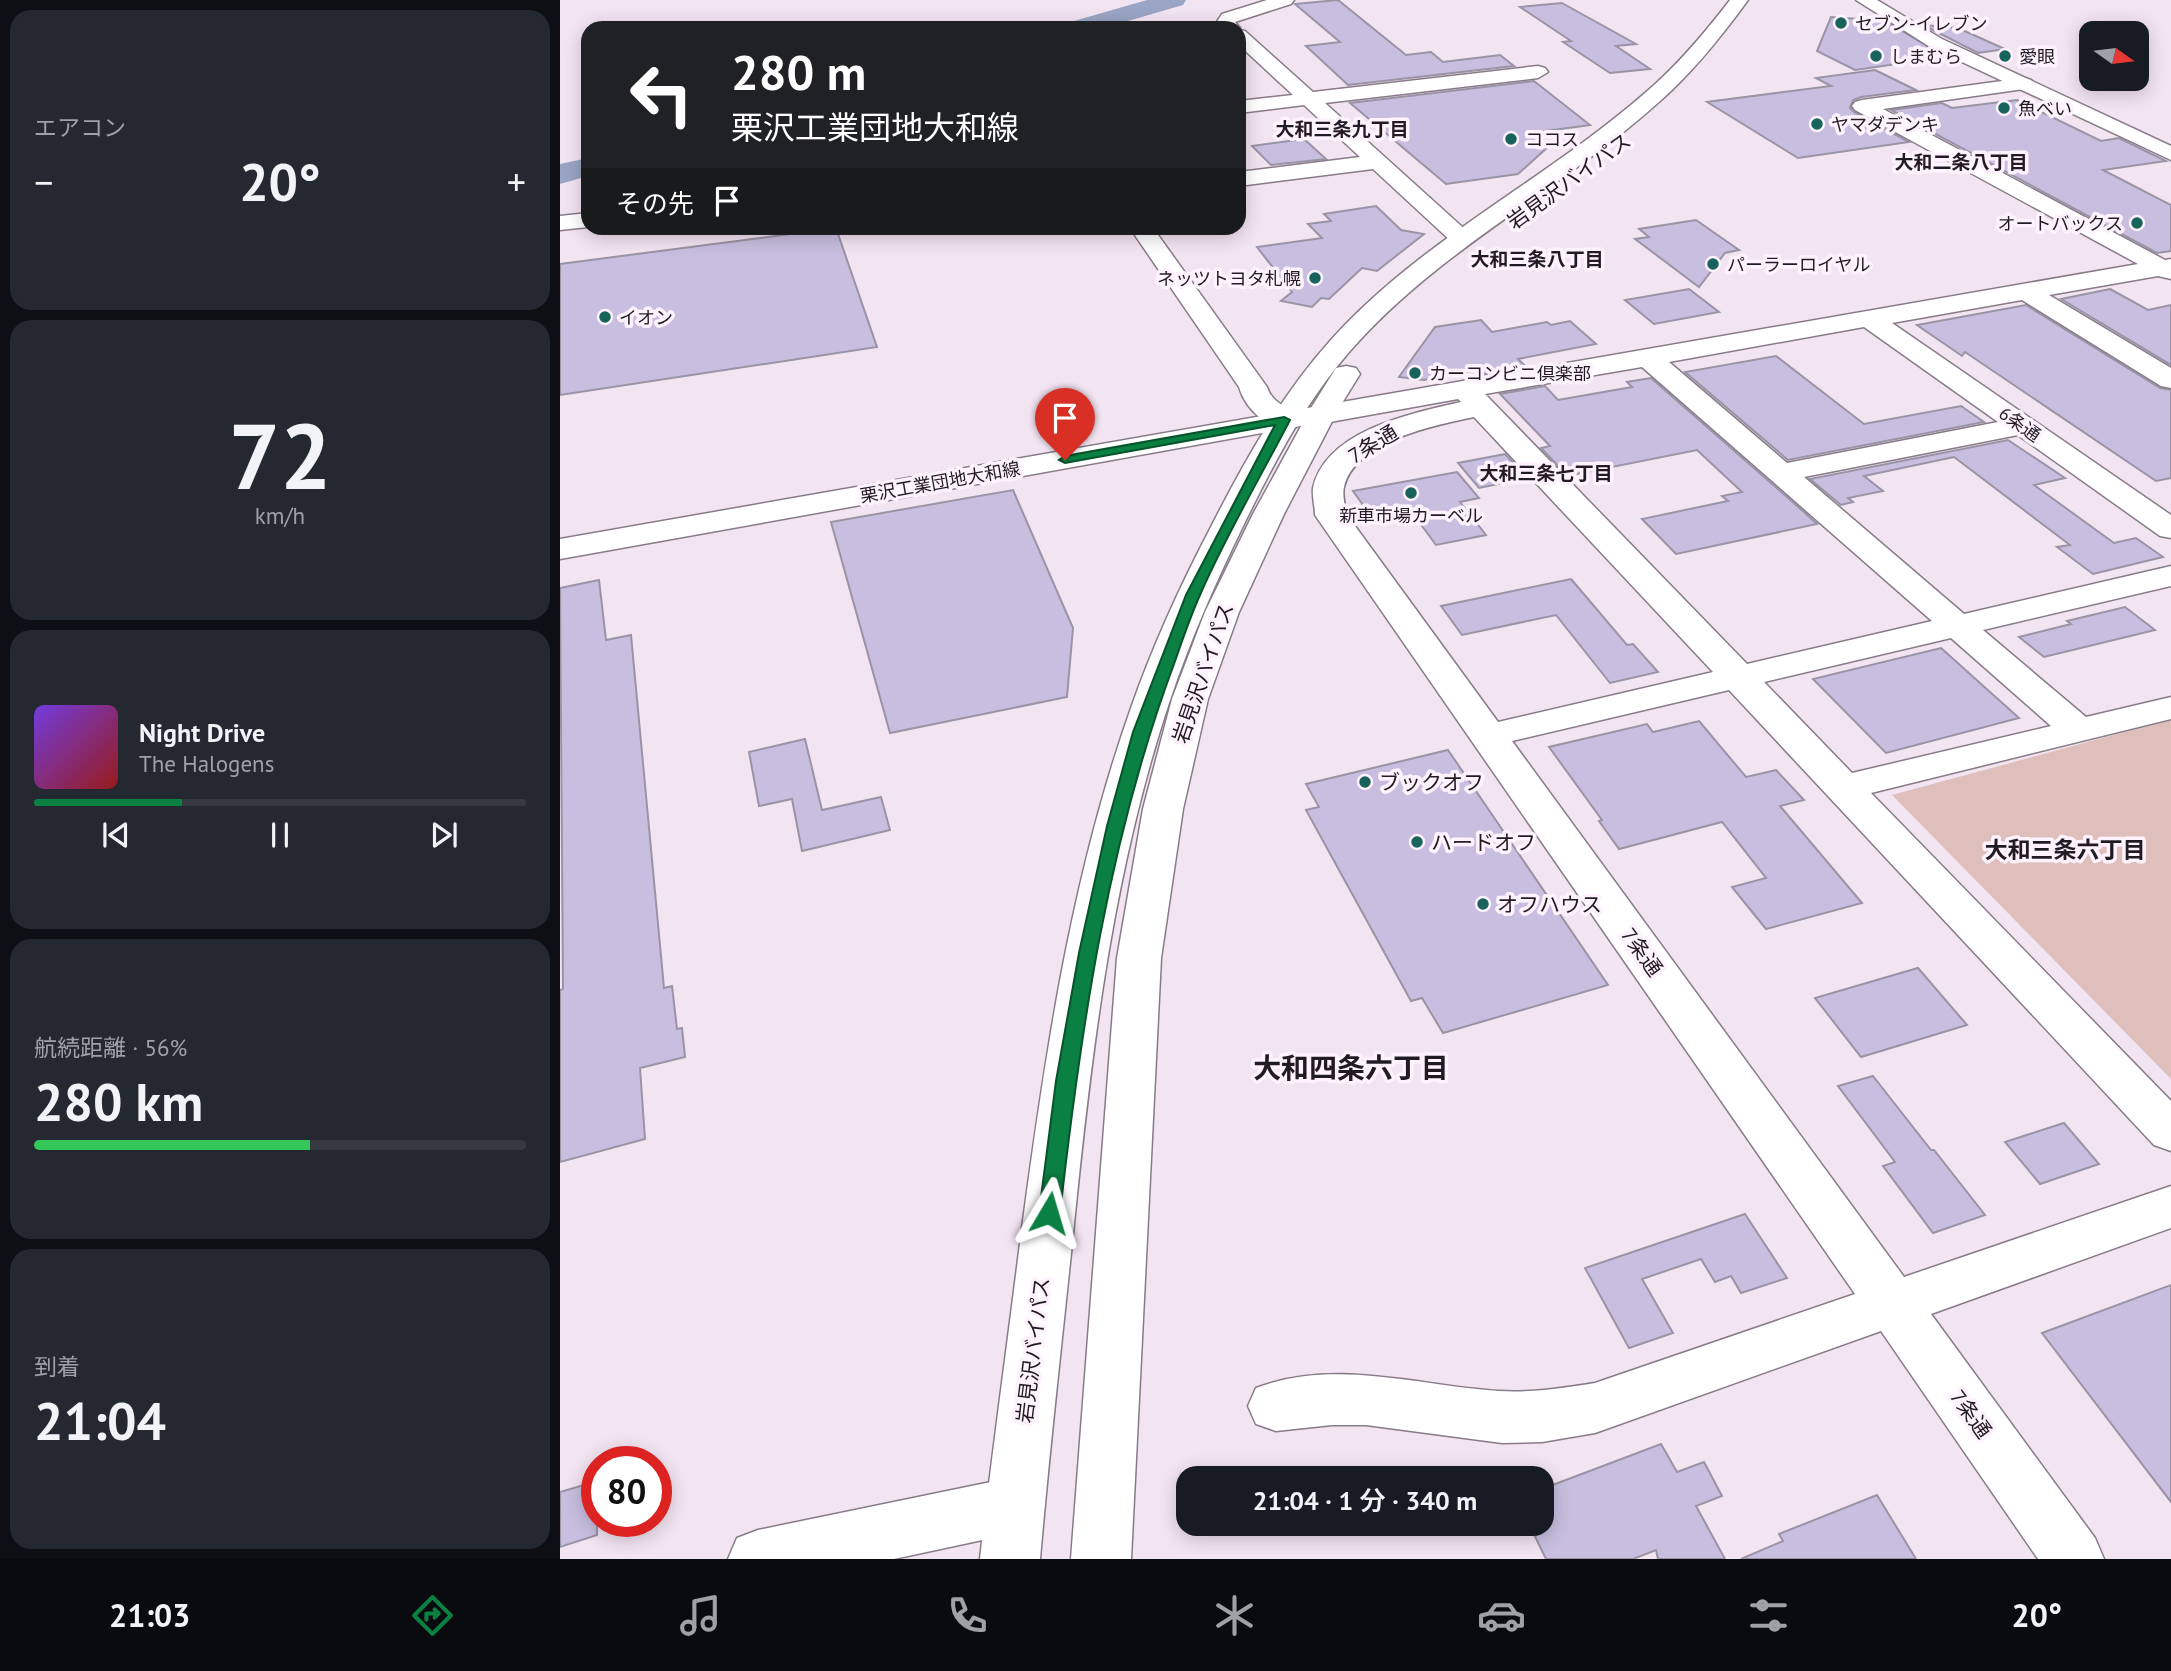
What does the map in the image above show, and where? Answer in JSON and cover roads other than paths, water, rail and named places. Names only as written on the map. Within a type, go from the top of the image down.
[{"type":"main road","points":[[1226,21],[1228,18],[1285,0]]},
{"type":"main road","name":"岩見沢バイパス","points":[[1101,1559],[1139,958],[1150,870],[1182,728],[1202,663],[1302,417],[1308,385],[1373,310],[1407,279],[1630,116],[1673,80],[1711,41],[1739,0]]},
{"type":"main road","name":"岩見沢バイパス","points":[[1012,1532],[1065,1081],[1088,953],[1115,826],[1141,732],[1192,595],[1302,417],[1369,342],[1413,299],[1661,113],[1731,44],[1759,0]]},
{"type":"main road","points":[[1865,0],[1936,43],[2171,154]]},
{"type":"main road","points":[[1246,43],[1461,238]]},
{"type":"main road","points":[[1246,106],[1538,72]]},
{"type":"main road","points":[[2024,84],[1862,106],[2168,268]]},
{"type":"main road","points":[[1246,178],[1376,162]]},
{"type":"main road","points":[[560,223],[581,221]]},
{"type":"main road","points":[[1146,235],[1210,322],[1253,387],[1258,402],[1302,417]]},
{"type":"main road","points":[[1472,398],[1647,357],[2168,268]]},
{"type":"main road","points":[[2025,291],[2171,380]]},
{"type":"main road","name":"6条通","points":[[1868,318],[2171,529]]},
{"type":"main road","points":[[1647,357],[2077,729]]},
{"type":"main road","points":[[1472,398],[2171,1132]]},
{"type":"main road","name":"栗沢工業団地大和線","points":[[560,550],[1302,417],[1472,398]]},
{"type":"main road","name":"7条通","points":[[1472,398],[1369,442],[1335,470],[1327,492],[1331,515],[2074,1559]]},
{"type":"main road","points":[[1781,473],[2022,426]]},
{"type":"main road","points":[[1486,736],[2171,576]]},
{"type":"main road","points":[[1844,786],[2171,708]]},
{"type":"main road","points":[[1276,1406],[1323,1399],[1365,1400],[1490,1416],[1558,1415],[1595,1408],[2171,1207]]},
{"type":"main road","points":[[758,1559],[1012,1532]]},
{"type":"waterway","points":[[1100,21],[1174,0]]},
{"type":"waterway","points":[[560,174],[581,169]]},
{"type":"place","name":"セブン-イレブン","points":[[1841,23]]},
{"type":"place","name":"しまむら","points":[[1876,56]]},
{"type":"place","name":"愛眼","points":[[2005,56]]},
{"type":"place","name":"魚べい","points":[[2004,108]]},
{"type":"place","name":"ヤマダデンキ","points":[[1817,124]]},
{"type":"place","name":"ココス","points":[[1511,139]]},
{"type":"place","name":"オートバックス","points":[[2137,223]]},
{"type":"place","name":"パーラーロイヤル","points":[[1713,264]]},
{"type":"place","name":"ネッツトヨタ札幌","points":[[1315,278]]},
{"type":"place","name":"イオン","points":[[605,317]]},
{"type":"place","name":"カーコンビニ倶楽部","points":[[1415,373]]},
{"type":"place","name":"新車市場カーベル","points":[[1411,493]]},
{"type":"place","name":"ブックオフ","points":[[1365,782]]},
{"type":"place","name":"ハードオフ","points":[[1417,842]]},
{"type":"place","name":"オフハウス","points":[[1483,904]]},
{"type":"district","name":"大和三条九丁目","points":[[1342,129]]},
{"type":"district","name":"大和二条八丁目","points":[[1961,162]]},
{"type":"district","name":"大和三条八丁目","points":[[1537,259]]},
{"type":"district","name":"大和三条七丁目","points":[[1546,473]]},
{"type":"district","name":"大和三条六丁目","points":[[2065,849]]},
{"type":"district","name":"大和四条六丁目","points":[[1351,1067]]}]
